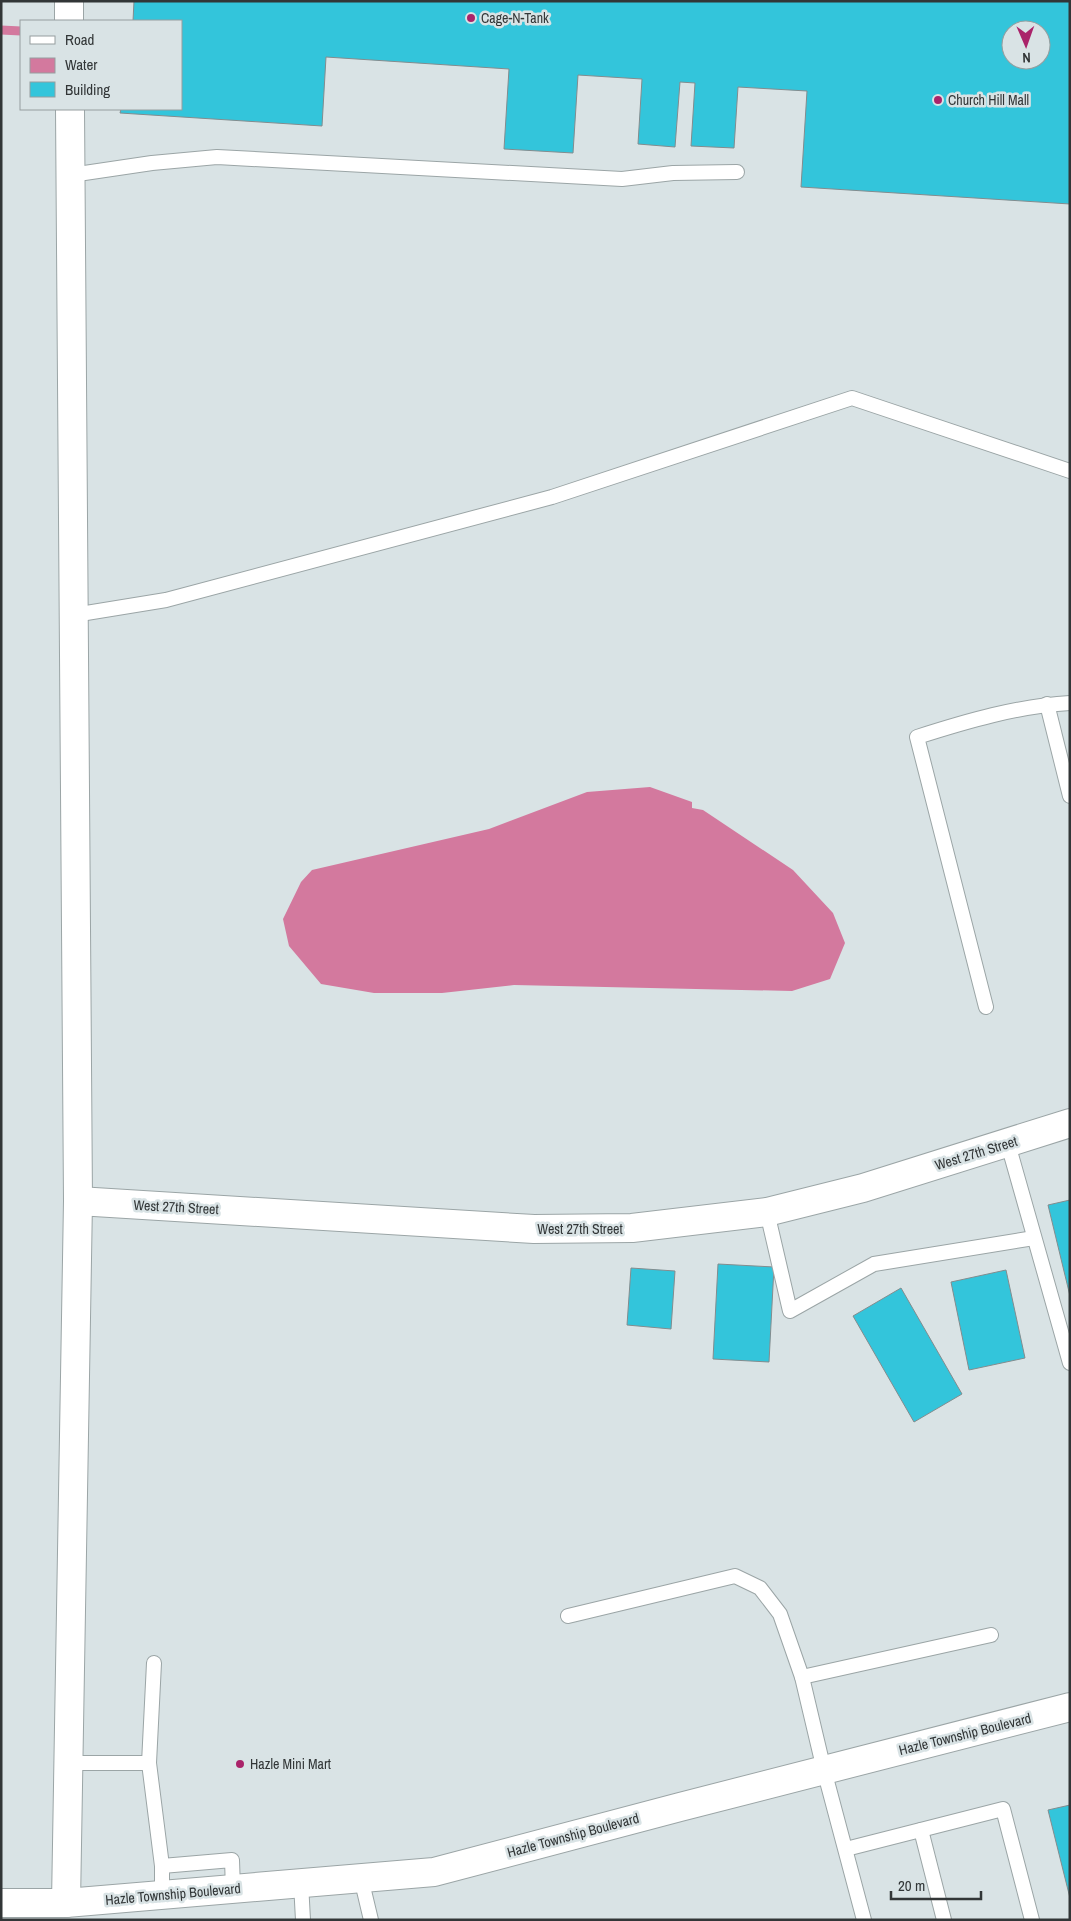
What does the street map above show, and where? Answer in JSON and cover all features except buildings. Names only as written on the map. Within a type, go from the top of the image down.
[{"type":"main road","points":[[69,1],[69,20]]},
{"type":"main road","points":[[65,1911],[78,1201],[70,110]]},
{"type":"main road","name":"West 27th Street","points":[[78,1201],[534,1229],[632,1228],[767,1212],[863,1188],[1070,1123]]},
{"type":"main road","name":"Hazle Township Boulevard","points":[[1,1903],[65,1911],[162,1895],[434,1872],[1070,1707]]},
{"type":"lane","points":[[71,175],[152,163],[217,157],[622,179],[673,173],[737,172]]},
{"type":"lane","points":[[74,615],[166,600],[552,497],[852,398],[1070,470]]},
{"type":"lane","points":[[986,1007],[917,737],[967,721],[1047,704],[1070,703]]},
{"type":"lane","points":[[1047,704],[1070,796]]},
{"type":"lane","points":[[1008,1144],[1070,1362]]},
{"type":"lane","points":[[767,1212],[790,1311],[874,1264],[1034,1238]]},
{"type":"lane","points":[[568,1616],[735,1576],[760,1588],[780,1614],[802,1677],[824,1770],[864,1920]]},
{"type":"lane","points":[[802,1677],[991,1635]]},
{"type":"lane","points":[[154,1663],[149,1763],[162,1866],[162,1895]]},
{"type":"lane","points":[[68,1763],[149,1763]]},
{"type":"lane","points":[[846,1849],[1003,1809],[1032,1920]]},
{"type":"lane","points":[[921,1830],[944,1920]]},
{"type":"lane","points":[[162,1866],[232,1860],[234,1889]]},
{"type":"lane","points":[[361,1878],[371,1920]]},
{"type":"lane","points":[[301,1884],[303,1920]]},
{"type":"water","points":[[650,787],[692,802],[692,808],[703,810],[793,870],[833,913],[845,943],[830,979],[792,991],[514,985],[442,993],[374,993],[321,984],[289,946],[283,919],[301,882],[312,870],[489,829],[587,792]]},
{"type":"waterway","points":[[1,30],[20,31]]},
{"type":"place","name":"Cage-N-Tank","points":[[471,18]]},
{"type":"place","name":"Church Hill Mall","points":[[938,100]]},
{"type":"place","name":"Hazle Mini Mart","points":[[240,1764]]}]
